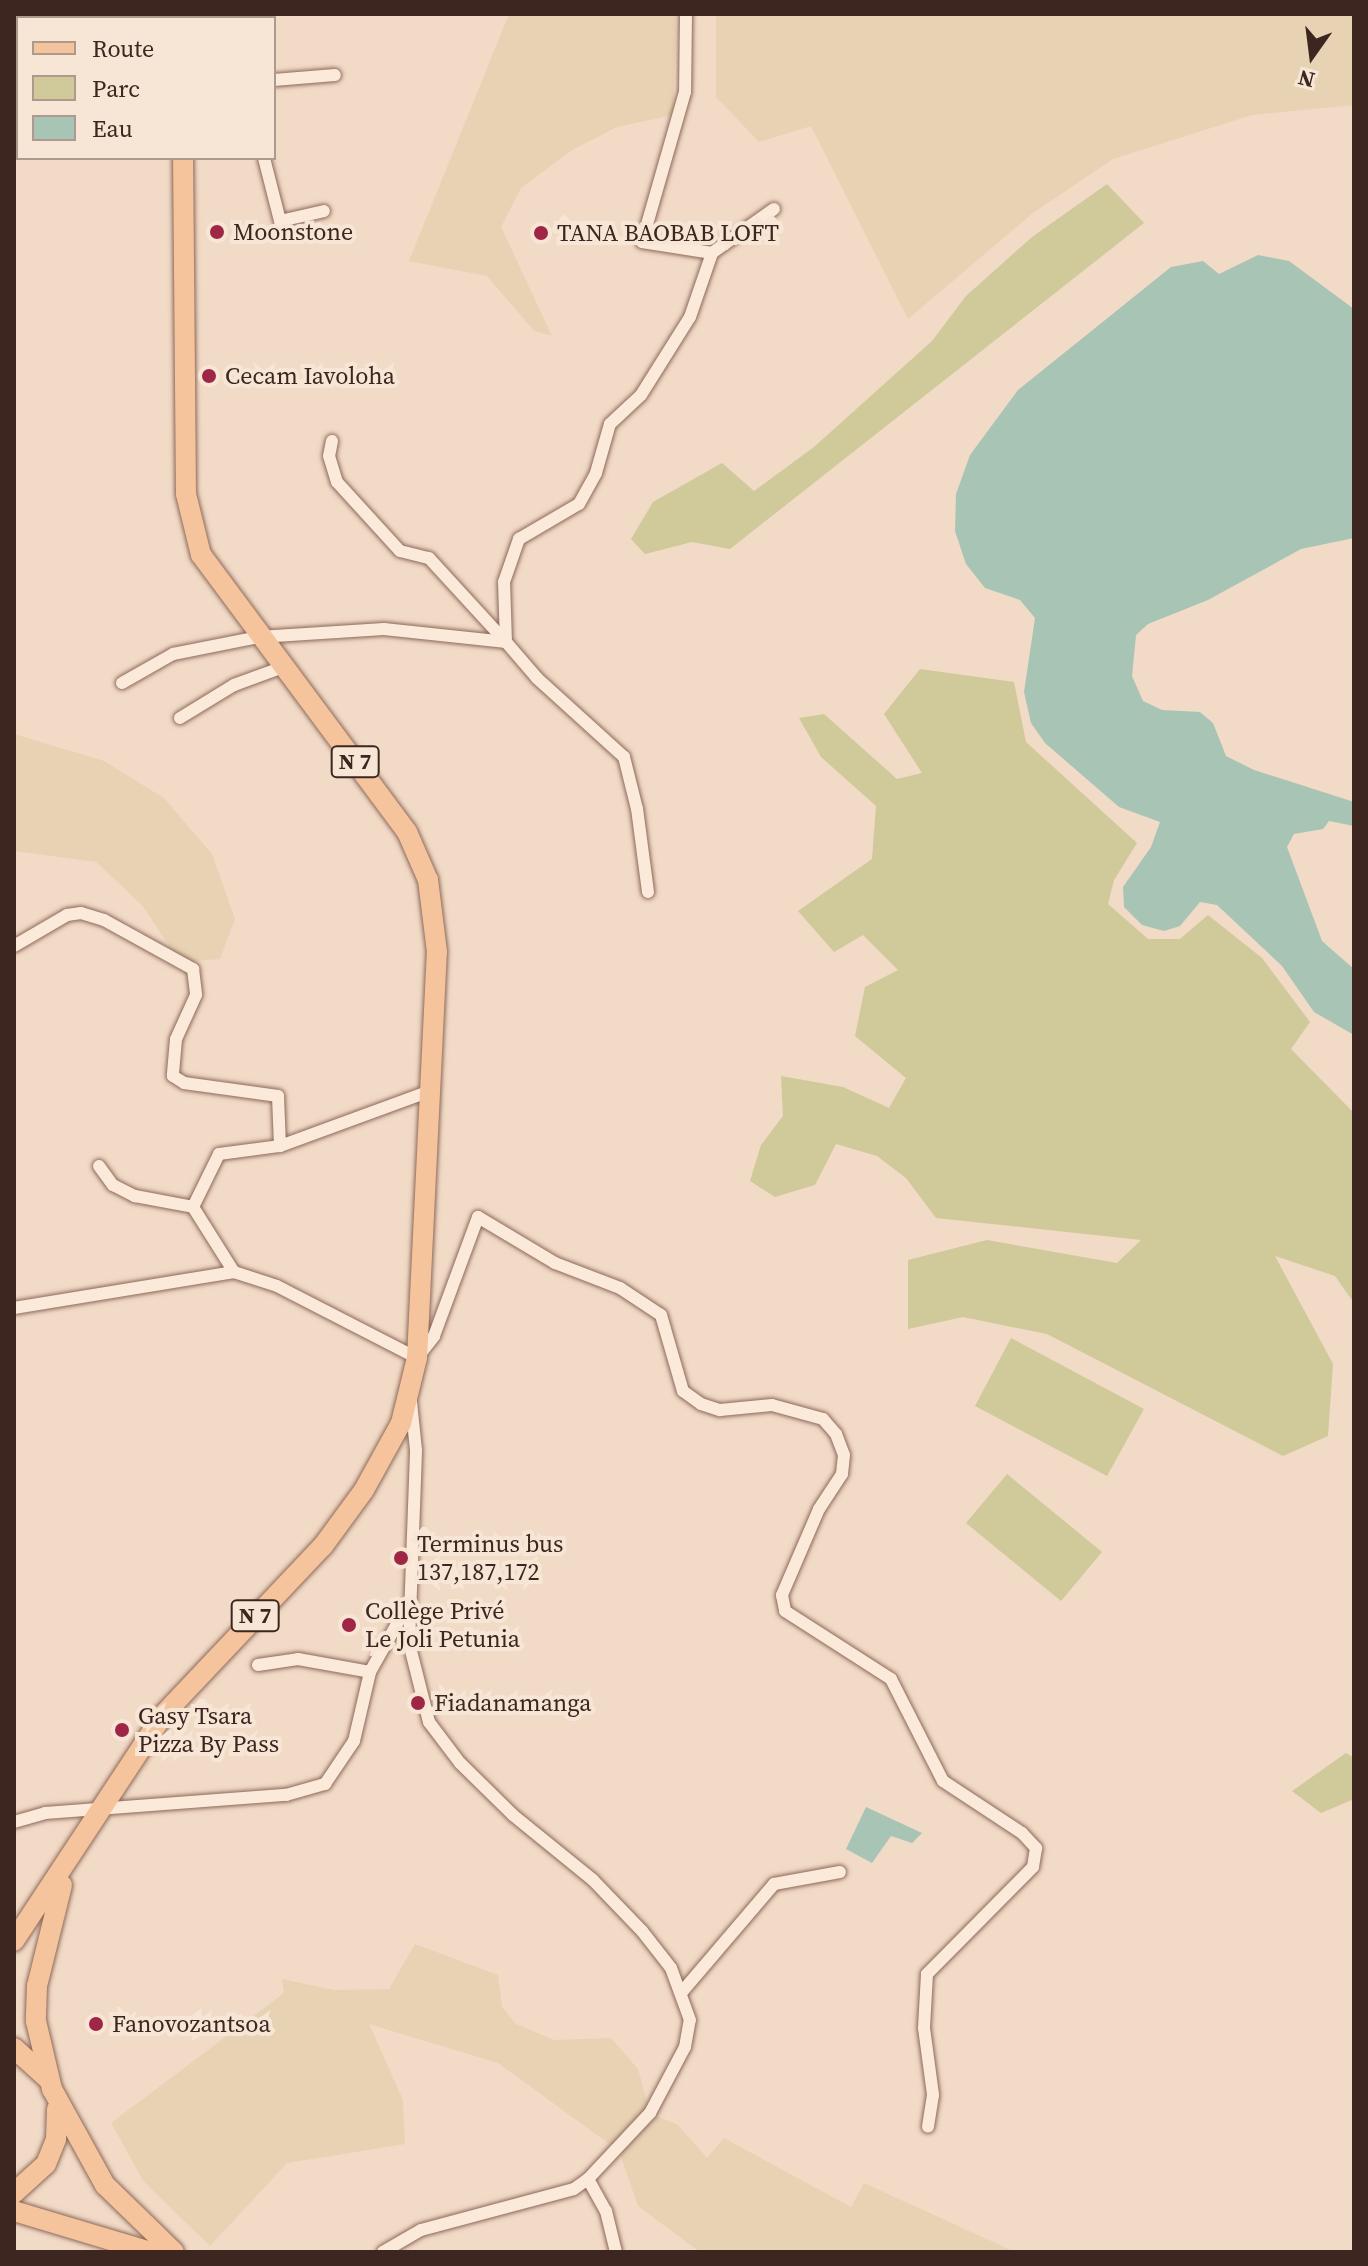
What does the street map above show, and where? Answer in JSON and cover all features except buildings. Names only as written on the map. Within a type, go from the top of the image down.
[{"type":"main road","name":"N 7","points":[[88,1829],[163,1715],[323,1546],[379,1468],[410,1395],[417,1358],[436,927],[420,856],[392,810],[259,637],[201,555],[186,494],[183,160]]},
{"type":"main road","points":[[14,1941],[88,1829]]},
{"type":"main road","points":[[14,2193],[39,2174],[52,2152],[58,2127],[54,2095],[36,2021],[37,1986],[54,1902],[88,1829]]},
{"type":"main road","points":[[14,2048],[38,2066],[105,2185],[174,2252]]},
{"type":"main road","points":[[14,2211],[151,2252]]},
{"type":"street","points":[[686,14],[685,92],[642,242],[712,253]]},
{"type":"street","points":[[276,80],[335,75]]},
{"type":"street","points":[[265,160],[280,221],[324,211]]},
{"type":"street","points":[[506,642],[504,582],[519,539],[579,504],[596,473],[610,424],[641,395],[690,317],[712,253],[774,209]]},
{"type":"street","points":[[332,441],[329,456],[337,482],[400,551],[429,558],[537,678],[624,757],[637,809],[648,892]]},
{"type":"street","points":[[122,683],[173,654],[259,637],[384,629],[506,642]]},
{"type":"street","points":[[180,718],[234,685],[283,667]]},
{"type":"street","points":[[14,946],[67,915],[81,913],[193,969],[196,995],[176,1039],[173,1076],[184,1083],[278,1096],[280,1146]]},
{"type":"street","points":[[193,1207],[219,1154],[280,1146],[430,1091]]},
{"type":"street","points":[[99,1166],[113,1185],[135,1196],[193,1207],[234,1272]]},
{"type":"street","points":[[14,1308],[234,1272],[277,1286],[417,1358],[434,1336],[478,1217],[555,1263],[620,1288],[661,1315],[683,1391],[701,1404],[720,1410],[772,1405],[806,1412],[836,1434],[844,1455],[842,1474],[819,1509],[782,1595],[785,1611],[891,1679],[943,1781],[968,1803],[1022,1833],[1036,1848],[1033,1867],[927,1974],[924,2028],[933,2095],[928,2127]]},
{"type":"street","points":[[383,2252],[421,2230],[574,2189],[588,2179],[619,2151],[670,2079],[685,2047],[690,2020],[671,1968],[642,1931],[471,1773],[429,1722],[409,1643],[416,1450],[410,1395]]},
{"type":"street","points":[[14,1822],[45,1813],[286,1795],[325,1784],[354,1741],[370,1672],[410,1602]]},
{"type":"street","points":[[258,1665],[298,1659],[370,1672]]},
{"type":"street","points":[[681,1993],[774,1884],[840,1872]]},
{"type":"street","points":[[588,2179],[606,2211],[616,2252]]},
{"type":"shaded area","points":[[509,14],[676,14],[673,115],[617,127],[572,150],[521,188],[501,227],[552,336],[534,331],[487,276],[409,261]]},
{"type":"shaded area","points":[[716,14],[1354,14],[1354,105],[1252,115],[1113,159],[1033,213],[908,319],[811,126],[759,142],[716,97]]},
{"type":"shaded area","points":[[14,734],[104,761],[164,798],[212,854],[235,919],[220,959],[180,962],[142,905],[96,862],[14,851]]},
{"type":"shaded area","points":[[415,1944],[498,1975],[502,2007],[516,2024],[554,2040],[611,2038],[638,2069],[650,2113],[678,2125],[707,2158],[724,2138],[851,2207],[864,2183],[1015,2252],[700,2252],[638,2206],[619,2151],[498,2063],[369,2024],[403,2100],[405,2144],[287,2163],[210,2246],[144,2182],[111,2123],[284,1993],[282,1979],[334,1990],[389,1989]]},
{"type":"green space","points":[[1107,184],[1144,223],[730,549],[692,542],[645,554],[631,539],[653,502],[722,463],[754,491],[814,447],[932,341],[966,296],[1032,237]]},
{"type":"green space","points":[[920,669],[1014,682],[1026,742],[1137,843],[1114,880],[1108,904],[1148,939],[1180,939],[1208,915],[1262,958],[1310,1022],[1291,1049],[1354,1113],[1354,1303],[1335,1276],[1275,1256],[1333,1364],[1328,1436],[1283,1456],[1047,1334],[963,1317],[908,1329],[908,1260],[987,1240],[1117,1263],[1141,1240],[936,1218],[906,1178],[877,1156],[836,1144],[815,1185],[775,1197],[750,1181],[761,1145],[783,1116],[781,1076],[843,1087],[889,1108],[906,1078],[855,1036],[865,987],[898,970],[863,935],[834,952],[798,911],[872,859],[876,806],[821,757],[799,718],[824,714],[897,779],[922,773],[884,714]]},
{"type":"green space","points":[[1011,1338],[1144,1409],[1107,1476],[975,1406]]},
{"type":"green space","points":[[1007,1474],[1102,1552],[1061,1601],[966,1523]]},
{"type":"green space","points":[[1346,1753],[1354,1758],[1354,1799],[1321,1813],[1292,1791]]},
{"type":"water","points":[[1258,255],[1289,261],[1354,309],[1354,538],[1301,549],[1208,600],[1148,624],[1136,635],[1132,676],[1143,701],[1162,710],[1200,712],[1213,723],[1226,756],[1254,770],[1354,802],[1354,826],[1329,821],[1323,829],[1294,834],[1287,847],[1322,941],[1354,969],[1354,1035],[1314,1012],[1282,966],[1217,905],[1200,902],[1180,926],[1164,931],[1142,925],[1124,907],[1123,887],[1151,847],[1160,822],[1119,807],[1045,743],[1031,723],[1024,692],[1035,618],[1020,600],[985,588],[966,564],[955,531],[956,494],[970,455],[1018,390],[1171,267],[1203,261],[1219,274]]},
{"type":"water","points":[[866,1807],[922,1833],[912,1843],[891,1836],[872,1863],[846,1849]]},
{"type":"place","name":"Moonstone","points":[[217,232]]},
{"type":"place","name":"TANA BAOBAB LOFT","points":[[541,233]]},
{"type":"place","name":"Cecam Iavoloha","points":[[209,376]]},
{"type":"place","name":"Terminus bus 137,187,172","points":[[401,1558]]},
{"type":"place","name":"Collège Privé Le Joli Petunia","points":[[349,1625]]},
{"type":"place","name":"Fiadanamanga","points":[[418,1703]]},
{"type":"place","name":"Gasy Tsara Pizza By Pass","points":[[122,1730]]},
{"type":"place","name":"Fanovozantsoa","points":[[96,2024]]}]
